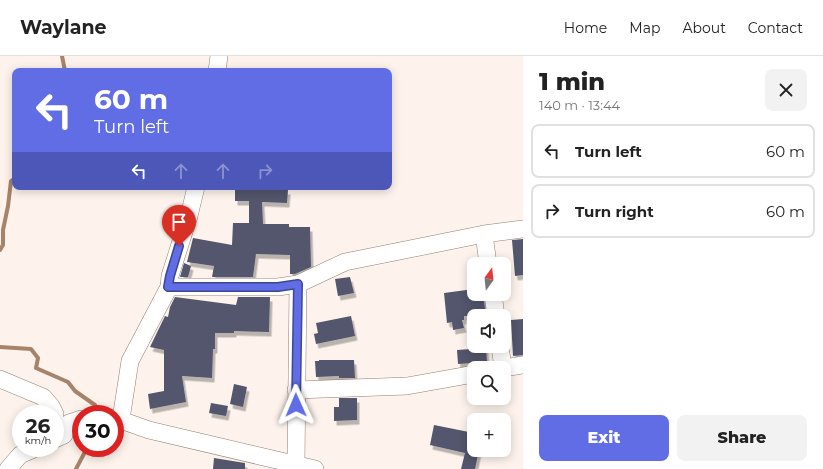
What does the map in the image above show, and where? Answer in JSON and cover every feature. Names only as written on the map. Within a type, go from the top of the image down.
[{"type":"street","points":[[217,68],[219,56]]},
{"type":"street","points":[[121,405],[130,361],[168,287],[195,190]]},
{"type":"street","points":[[168,287],[278,287],[298,284],[345,262],[484,234],[523,229]]},
{"type":"street","points":[[484,234],[487,257]]},
{"type":"street","points":[[124,420],[149,430],[305,467],[297,436],[296,390],[298,284]]},
{"type":"street","points":[[511,367],[523,365]]},
{"type":"street","points":[[296,390],[407,386],[467,375]]},
{"type":"street","points":[[0,379],[43,397],[50,405]]},
{"type":"street","points":[[64,431],[69,423],[72,422]]},
{"type":"street","points":[[8,469],[18,457]]},
{"type":"building","points":[[235,190],[288,190],[287,203],[262,202],[263,224],[289,224],[289,227],[310,227],[311,267],[295,274],[290,274],[290,255],[256,254],[253,277],[212,277],[214,266],[187,262],[193,238],[232,245],[233,223],[249,223],[249,201],[235,201]]},
{"type":"building","points":[[523,239],[523,275],[515,276],[512,240]]},
{"type":"building","points":[[184,263],[191,266],[188,277],[180,277]]},
{"type":"building","points":[[350,277],[354,293],[338,296],[335,279]]},
{"type":"building","points":[[467,290],[467,301],[484,301],[485,309],[467,309],[467,316],[464,316],[464,320],[462,320],[464,328],[453,330],[452,322],[447,323],[444,293]]},
{"type":"building","points":[[175,297],[236,305],[238,297],[270,297],[269,332],[234,331],[234,333],[215,333],[212,378],[182,376],[186,402],[150,409],[148,394],[164,391],[164,350],[150,347],[165,316],[168,317],[170,307]]},
{"type":"building","points":[[351,316],[355,336],[316,344],[314,334],[318,333],[316,323]]},
{"type":"building","points":[[523,319],[523,355],[513,356],[511,320]]},
{"type":"building","points":[[467,349],[467,353],[486,353],[487,361],[467,361],[467,363],[458,364],[457,350]]},
{"type":"building","points":[[354,360],[355,378],[339,378],[339,376],[316,377],[315,361]]},
{"type":"building","points":[[234,384],[247,387],[243,407],[230,404]]},
{"type":"building","points":[[339,398],[357,398],[357,420],[334,421],[334,407],[339,407]]},
{"type":"building","points":[[211,403],[228,406],[226,416],[209,413]]},
{"type":"building","points":[[434,425],[467,432],[467,457],[478,457],[475,469],[461,469],[465,453],[430,445]]},
{"type":"building","points":[[214,458],[245,463],[245,469],[213,469]]},
{"type":"waterway","points":[[62,56],[64,68]]},
{"type":"waterway","points":[[0,250],[3,245],[3,230],[12,180]]},
{"type":"waterway","points":[[0,347],[31,349],[38,358],[36,368],[68,382],[75,391],[95,405]]},
{"type":"waterway","points":[[76,469],[82,457]]},
{"type":"route","points":[[179,246],[168,287],[278,287],[298,284],[296,405]]}]
